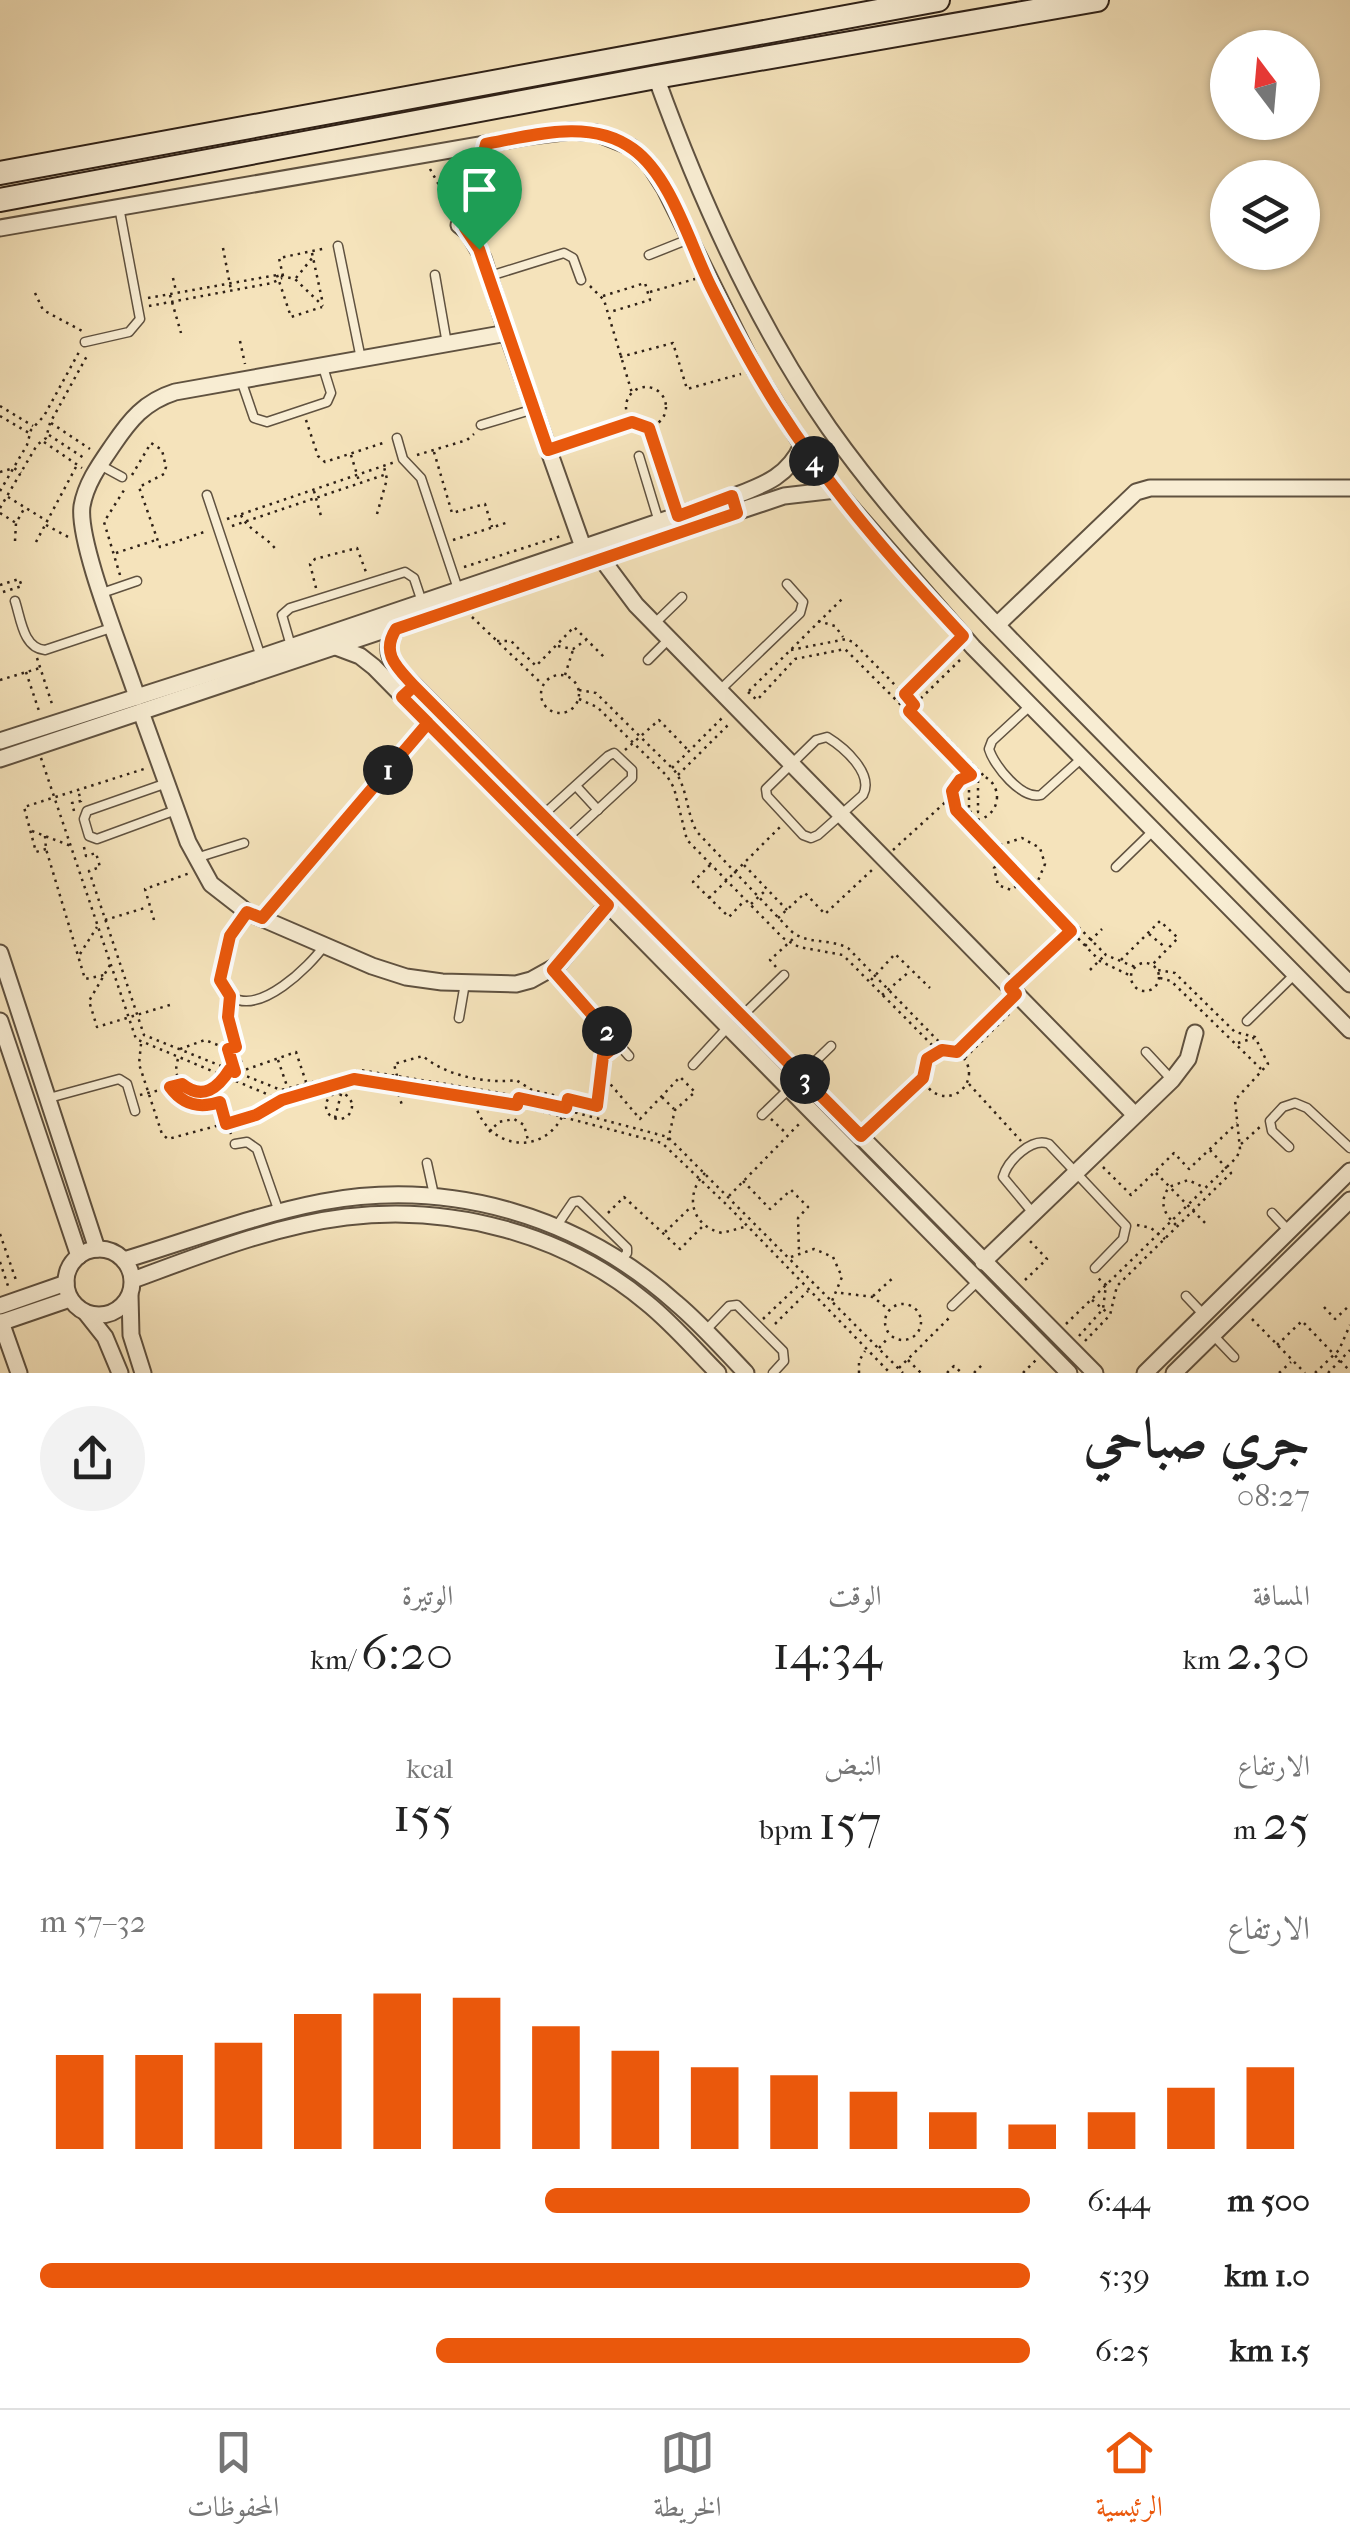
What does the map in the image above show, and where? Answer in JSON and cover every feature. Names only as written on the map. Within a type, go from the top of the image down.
[{"type":"street","points":[[0,173],[938,0]]},
{"type":"street","points":[[0,200],[656,77],[1098,0]]},
{"type":"street","points":[[656,77],[693,173],[758,309],[829,427],[922,542],[996,625],[1350,984]]},
{"type":"street","points":[[0,228],[571,131],[608,136],[641,155],[665,189],[755,370],[802,446],[836,490],[968,641],[1350,1030]]},
{"type":"street","points":[[142,144],[142,161],[173,167]]},
{"type":"street","points":[[26,168],[54,173],[57,182],[52,190]]},
{"type":"street","points":[[665,189],[693,173]]},
{"type":"street","points":[[462,226],[479,249],[490,276],[583,548]]},
{"type":"street","points":[[507,333],[174,392],[148,404],[127,424],[99,467],[85,495],[81,515],[102,593],[167,784],[198,864],[222,895],[255,915],[389,972],[464,983],[516,984],[553,970],[608,905]]},
{"type":"street","points":[[1,751],[37,746],[261,657],[422,602],[459,598],[601,558],[735,505],[780,476],[802,446]]},
{"type":"street","points":[[996,625],[1136,492],[1150,488],[1350,488]]},
{"type":"street","points":[[1,751],[51,725],[139,705],[402,625],[459,598],[481,571],[583,548],[678,516],[836,490]]},
{"type":"street","points":[[601,558],[623,590],[668,639],[1135,1115]]},
{"type":"street","points":[[402,625],[392,635],[389,654],[428,723],[1046,1350],[1069,1366],[1095,1373]]},
{"type":"street","points":[[336,647],[367,662],[408,691],[543,816],[1055,1335],[1069,1366]]},
{"type":"street","points":[[1035,710],[1062,692]]},
{"type":"street","points":[[0,953],[97,1249]]},
{"type":"street","points":[[0,1022],[79,1256]]},
{"type":"street","points":[[982,1262],[1172,1080],[1188,1059],[1195,1033]]},
{"type":"street","points":[[1145,1373],[1350,1171]]},
{"type":"street","points":[[124,1260],[279,1212],[367,1196],[434,1195],[500,1206],[556,1227],[620,1261],[667,1295],[740,1371]]},
{"type":"street","points":[[1174,1373],[1350,1200]]},
{"type":"street","points":[[86,1313],[108,1314],[121,1307],[131,1288],[265,1236],[321,1222],[390,1214],[464,1220],[548,1242],[590,1264],[649,1304],[718,1373]]},
{"type":"street","points":[[120,1373],[104,1336],[68,1291],[69,1268],[79,1256],[97,1249],[124,1260],[131,1288],[131,1335],[143,1373]]},
{"type":"street","points":[[12,1302],[68,1291]]},
{"type":"street","points":[[19,1373],[1,1322],[68,1291]]},
{"type":"lane","points":[[85,342],[133,330],[139,323],[119,207]]},
{"type":"lane","points":[[649,255],[689,239]]},
{"type":"lane","points":[[338,246],[361,359]]},
{"type":"lane","points":[[490,276],[564,253],[573,258],[580,280]]},
{"type":"lane","points":[[435,275],[447,344]]},
{"type":"lane","points":[[244,380],[257,420],[267,422],[329,400],[322,366]]},
{"type":"lane","points":[[480,425],[534,409]]},
{"type":"lane","points":[[397,438],[403,460],[421,478],[459,598]]},
{"type":"lane","points":[[639,456],[659,522]]},
{"type":"lane","points":[[99,467],[122,477]]},
{"type":"lane","points":[[207,495],[261,657]]},
{"type":"lane","points":[[291,647],[282,619],[284,612],[320,599],[409,573],[422,602]]},
{"type":"lane","points":[[102,593],[137,581]]},
{"type":"lane","points":[[719,690],[802,609],[802,602],[786,584]]},
{"type":"lane","points":[[654,624],[682,597]]},
{"type":"lane","points":[[15,601],[33,647],[45,650],[114,628]]},
{"type":"lane","points":[[648,660],[668,639]]},
{"type":"lane","points":[[1035,710],[992,741],[989,749],[1025,794],[1041,795],[1082,758]]},
{"type":"lane","points":[[819,738],[834,741],[864,774],[867,782],[863,795],[818,835],[803,835],[766,792],[767,786],[791,764],[819,738]]},
{"type":"lane","points":[[543,816],[610,754],[620,756],[632,770],[632,778],[566,839]]},
{"type":"lane","points":[[167,784],[88,810],[84,819],[90,836],[97,840],[177,810]]},
{"type":"lane","points":[[576,786],[598,810]]},
{"type":"lane","points":[[1116,867],[1154,830]]},
{"type":"lane","points":[[198,864],[244,843]]},
{"type":"lane","points":[[255,915],[230,936],[220,975],[230,996],[249,1001],[284,985],[306,968],[324,946]]},
{"type":"lane","points":[[553,970],[628,1056]]},
{"type":"lane","points":[[1247,1022],[1295,974]]},
{"type":"lane","points":[[742,1016],[784,975]]},
{"type":"lane","points":[[459,1018],[464,983]]},
{"type":"lane","points":[[692,1065],[728,1027]]},
{"type":"lane","points":[[801,1076],[831,1046]]},
{"type":"lane","points":[[1146,1052],[1172,1080]]},
{"type":"lane","points":[[48,1098],[116,1079],[125,1082],[135,1111]]},
{"type":"lane","points":[[763,1114],[789,1089]]},
{"type":"lane","points":[[1289,1147],[1272,1131],[1271,1118],[1286,1104],[1300,1104],[1350,1148]]},
{"type":"lane","points":[[1033,1213],[1003,1177],[1006,1168],[1028,1148],[1038,1141],[1046,1142],[1126,1226],[1126,1236],[1095,1268]]},
{"type":"lane","points":[[237,1144],[251,1144],[257,1150],[279,1212]]},
{"type":"lane","points":[[427,1163],[434,1195]]},
{"type":"lane","points":[[556,1227],[576,1200],[626,1248],[627,1254],[620,1261]]},
{"type":"lane","points":[[1272,1214],[1289,1231]]},
{"type":"lane","points":[[952,1306],[978,1281]]},
{"type":"lane","points":[[1186,1296],[1204,1315]]},
{"type":"lane","points":[[704,1331],[734,1304],[784,1354],[784,1361],[773,1373]]},
{"type":"lane","points":[[1212,1335],[1234,1357]]},
{"type":"path","points":[[462,226],[486,144]]},
{"type":"path","points":[[422,154],[462,226]]},
{"type":"path","points":[[323,306],[291,317],[280,278],[279,258],[338,246]]},
{"type":"path","points":[[224,248],[231,290]]},
{"type":"path","points":[[295,279],[312,254]]},
{"type":"path","points":[[312,254],[323,306]]},
{"type":"path","points":[[648,293],[706,276]]},
{"type":"path","points":[[173,278],[177,292]]},
{"type":"path","points":[[138,304],[177,292],[280,278],[295,279],[323,306]]},
{"type":"path","points":[[138,304],[172,302],[280,278]]},
{"type":"path","points":[[580,280],[602,296],[632,393]]},
{"type":"path","points":[[602,296],[645,283],[650,300],[608,312]]},
{"type":"path","points":[[16,523],[0,510],[97,339],[43,310],[35,293]]},
{"type":"path","points":[[169,294],[181,334]]},
{"type":"path","points":[[240,341],[244,380]]},
{"type":"path","points":[[85,342],[0,492],[87,546]]},
{"type":"path","points":[[620,357],[673,342],[687,389],[755,370]]},
{"type":"path","points":[[70,369],[78,374]]},
{"type":"path","points":[[632,422],[626,406],[632,393],[652,388],[665,400],[664,418],[649,428]]},
{"type":"path","points":[[56,394],[63,398]]},
{"type":"path","points":[[0,407],[34,427]]},
{"type":"path","points":[[303,411],[320,459],[328,462],[397,438]]},
{"type":"path","points":[[0,416],[77,464],[99,467]]},
{"type":"path","points":[[18,426],[20,419]]},
{"type":"path","points":[[39,422],[99,467]]},
{"type":"path","points":[[548,450],[632,422],[649,428]]},
{"type":"path","points":[[218,527],[241,514],[467,440],[480,425]]},
{"type":"path","points":[[49,428],[99,467]]},
{"type":"path","points":[[649,428],[678,516]]},
{"type":"path","points":[[123,586],[104,522],[152,443],[162,450],[165,471],[139,487],[160,547],[386,474]]},
{"type":"path","points":[[433,450],[452,513],[485,504],[492,527]]},
{"type":"path","points":[[350,454],[360,483]]},
{"type":"path","points":[[36,542],[77,464]]},
{"type":"path","points":[[377,514],[386,474],[384,466]]},
{"type":"path","points":[[0,472],[14,468],[21,472]]},
{"type":"path","points":[[314,490],[322,516]]},
{"type":"path","points":[[270,504],[273,512]]},
{"type":"path","points":[[15,540],[16,523],[25,508]]},
{"type":"path","points":[[241,514],[244,522],[264,536],[277,552]]},
{"type":"path","points":[[442,544],[509,522]]},
{"type":"path","points":[[452,572],[481,571],[577,530]]},
{"type":"path","points":[[114,554],[157,539]]},
{"type":"path","points":[[320,599],[310,566],[314,559],[357,548],[369,583]]},
{"type":"path","points":[[0,585],[19,579],[22,586],[0,593]]},
{"type":"path","points":[[844,597],[748,692],[757,700],[795,659],[845,648],[970,775],[969,812],[978,812],[978,775]]},
{"type":"path","points":[[459,598],[543,685]]},
{"type":"path","points":[[816,621],[835,626],[844,640]]},
{"type":"path","points":[[496,640],[511,642],[536,666],[574,627],[605,658]]},
{"type":"path","points":[[566,676],[574,649],[587,640]]},
{"type":"path","points":[[789,651],[851,640],[994,787],[997,800],[991,812],[973,820]]},
{"type":"path","points":[[898,701],[968,641]]},
{"type":"path","points":[[909,711],[968,641]]},
{"type":"path","points":[[834,642],[836,650]]},
{"type":"path","points":[[556,645],[574,649]]},
{"type":"path","points":[[818,645],[820,653]]},
{"type":"path","points":[[33,647],[51,725]]},
{"type":"path","points":[[855,657],[861,650]]},
{"type":"path","points":[[789,651],[795,659]]},
{"type":"path","points":[[866,668],[872,661]]},
{"type":"path","points":[[778,662],[786,669]]},
{"type":"path","points":[[0,680],[40,668]]},
{"type":"path","points":[[26,672],[51,725]]},
{"type":"path","points":[[768,672],[776,679]]},
{"type":"path","points":[[555,675],[566,676],[574,681],[579,699],[568,712],[556,713],[542,702],[543,685],[555,675]]},
{"type":"path","points":[[759,682],[767,689]]},
{"type":"path","points":[[579,690],[588,690],[604,700],[672,767],[678,774],[690,819],[703,839],[796,936],[834,942],[852,951],[947,1050]]},
{"type":"path","points":[[579,699],[597,706],[664,773],[671,782],[688,840],[789,942],[846,958],[938,1051]]},
{"type":"path","points":[[597,706],[604,700]]},
{"type":"path","points":[[664,773],[738,709]]},
{"type":"path","points":[[678,774],[738,709]]},
{"type":"path","points":[[616,726],[622,718]]},
{"type":"path","points":[[620,756],[659,720],[689,751]]},
{"type":"path","points":[[255,915],[428,723]]},
{"type":"path","points":[[928,731],[934,725]]},
{"type":"path","points":[[948,751],[954,745]]},
{"type":"path","points":[[37,746],[134,1035],[141,1042],[282,1100]]},
{"type":"path","points":[[962,765],[968,760]]},
{"type":"path","points":[[46,849],[36,852],[24,807],[160,764]]},
{"type":"path","points":[[985,777],[970,775],[955,785],[952,798],[956,810],[1100,961],[1132,976]]},
{"type":"path","points":[[76,817],[72,804],[80,801],[78,790]]},
{"type":"path","points":[[969,793],[978,794]]},
{"type":"path","points":[[676,800],[686,798]]},
{"type":"path","points":[[778,918],[805,893],[825,914],[952,798]]},
{"type":"path","points":[[966,818],[973,820],[1106,955],[1135,968]]},
{"type":"path","points":[[681,822],[690,819]]},
{"type":"path","points":[[710,898],[788,819]]},
{"type":"path","points":[[30,830],[71,846]]},
{"type":"path","points":[[45,836],[86,980],[104,975]]},
{"type":"path","points":[[998,846],[1022,838],[1040,848],[1045,864],[1036,884]]},
{"type":"path","points":[[83,843],[86,856],[96,853],[100,867],[88,871],[144,1035],[287,1090],[349,1071],[397,1076],[527,1099],[670,1138],[903,1373]]},
{"type":"path","points":[[1006,854],[993,873],[998,885],[1012,890],[1029,877]]},
{"type":"path","points":[[154,920],[145,889],[198,864]]},
{"type":"path","points":[[711,864],[693,882],[730,917],[746,899]]},
{"type":"path","points":[[743,864],[787,910]]},
{"type":"path","points":[[1012,872],[1017,864]]},
{"type":"path","points":[[751,904],[767,889]]},
{"type":"path","points":[[90,904],[99,900]]},
{"type":"path","points":[[96,920],[150,906]]},
{"type":"path","points":[[1120,961],[1160,921],[1178,938],[1152,965]]},
{"type":"path","points":[[79,956],[98,926]]},
{"type":"path","points":[[965,1058],[1077,926]]},
{"type":"path","points":[[1085,946],[1102,930]]},
{"type":"path","points":[[1148,933],[1167,950]]},
{"type":"path","points":[[784,975],[770,960],[796,936]]},
{"type":"path","points":[[104,942],[112,940]]},
{"type":"path","points":[[814,950],[817,941]]},
{"type":"path","points":[[832,952],[834,942]]},
{"type":"path","points":[[846,958],[852,951]]},
{"type":"path","points":[[869,982],[895,954],[930,988]]},
{"type":"path","points":[[1090,970],[1106,955]]},
{"type":"path","points":[[1158,970],[1156,987],[1142,991],[1134,985],[1135,968],[1143,963],[1173,972],[1235,1032],[1255,1037]]},
{"type":"path","points":[[120,964],[111,965],[90,1001],[97,1027],[173,1004]]},
{"type":"path","points":[[857,970],[864,964]]},
{"type":"path","points":[[882,995],[911,970]]},
{"type":"path","points":[[115,978],[123,976]]},
{"type":"path","points":[[1160,978],[1171,981],[1262,1070]]},
{"type":"path","points":[[1179,989],[1185,983]]},
{"type":"path","points":[[957,1052],[1016,994]]},
{"type":"path","points":[[1191,1001],[1197,995]]},
{"type":"path","points":[[230,996],[228,1017],[244,1071]]},
{"type":"path","points":[[1235,1044],[1255,1037]]},
{"type":"path","points":[[1055,1335],[1239,1153],[1235,1100],[1268,1064],[1255,1037]]},
{"type":"path","points":[[179,1049],[205,1040],[228,1049],[236,1047]]},
{"type":"path","points":[[141,1042],[139,1064],[162,1134],[168,1139],[256,1115],[282,1100],[351,1080],[517,1105],[666,1146],[890,1373],[946,1322],[952,1306]]},
{"type":"path","points":[[397,1076],[394,1064],[423,1056],[437,1067],[502,1084],[516,1080],[528,1088],[597,1106],[603,1056],[618,1044]]},
{"type":"path","points":[[228,1049],[234,1071]]},
{"type":"path","points":[[861,1136],[923,1078],[927,1059],[938,1051],[957,1052],[970,1070],[968,1083],[959,1093],[946,1097],[934,1094],[923,1078]]},
{"type":"path","points":[[178,1058],[176,1070],[182,1084],[200,1093],[215,1088],[234,1071],[296,1052],[306,1084]]},
{"type":"path","points":[[278,1058],[288,1099]]},
{"type":"path","points":[[349,1071],[351,1080]]},
{"type":"path","points":[[601,1073],[640,1118],[680,1077],[695,1092],[675,1110],[666,1146]]},
{"type":"path","points":[[459,1087],[462,1074]]},
{"type":"path","points":[[387,1084],[388,1075]]},
{"type":"path","points":[[415,1089],[416,1080]]},
{"type":"path","points":[[334,1118],[344,1081]]},
{"type":"path","points":[[429,1091],[430,1082]]},
{"type":"path","points":[[968,1083],[1028,1148]]},
{"type":"path","points":[[131,1098],[182,1084]]},
{"type":"path","points":[[500,1093],[502,1084]]},
{"type":"path","points":[[396,1086],[403,1108]]},
{"type":"path","points":[[170,1087],[191,1105],[205,1107],[220,1102]]},
{"type":"path","points":[[215,1088],[237,1144]]},
{"type":"path","points":[[472,1088],[478,1116],[490,1132],[506,1141],[528,1141],[547,1134],[563,1117],[568,1099]]},
{"type":"path","points":[[527,1099],[528,1088]]},
{"type":"path","points":[[343,1093],[350,1100],[351,1110],[344,1118],[334,1118],[327,1112],[326,1102],[333,1094],[343,1093]]},
{"type":"path","points":[[661,1096],[675,1110]]},
{"type":"path","points":[[517,1105],[519,1098]]},
{"type":"path","points":[[729,1196],[811,1112]]},
{"type":"path","points":[[763,1114],[788,1136]]},
{"type":"path","points":[[1240,1145],[1271,1118]]},
{"type":"path","points":[[490,1132],[499,1122],[514,1119],[524,1125],[528,1141]]},
{"type":"path","points":[[614,1131],[616,1122]]},
{"type":"path","points":[[1092,1156],[1131,1195],[1174,1154],[1189,1169],[1238,1122]]},
{"type":"path","points":[[1106,1284],[1103,1309],[1077,1334],[1084,1342],[1110,1314],[1117,1286],[1232,1173],[1209,1149]]},
{"type":"path","points":[[706,1172],[694,1189],[693,1205],[704,1225],[722,1233],[748,1226]]},
{"type":"path","points":[[1154,1172],[1208,1226]]},
{"type":"path","points":[[1169,1187],[1188,1180],[1213,1192]]},
{"type":"path","points":[[744,1181],[770,1210],[791,1190],[808,1207],[798,1218],[798,1252]]},
{"type":"path","points":[[1169,1187],[1163,1204],[1178,1227]]},
{"type":"path","points":[[719,1197],[725,1192]]},
{"type":"path","points":[[600,1221],[624,1197],[680,1250],[704,1225]]},
{"type":"path","points":[[729,1207],[734,1202]]},
{"type":"path","points":[[664,1234],[693,1205]]},
{"type":"path","points":[[1126,1226],[1143,1226],[1165,1239]]},
{"type":"path","points":[[1013,1292],[1047,1259],[1018,1228]]},
{"type":"path","points":[[760,1239],[766,1233]]},
{"type":"path","points":[[0,1234],[12,1302]]},
{"type":"path","points":[[789,1257],[814,1249],[833,1257],[842,1277],[832,1301]]},
{"type":"path","points":[[0,1262],[12,1302]]},
{"type":"path","points":[[873,1297],[894,1277]]},
{"type":"path","points":[[758,1325],[802,1282]]},
{"type":"path","points":[[766,1333],[810,1290]]},
{"type":"path","points":[[1105,1292],[1113,1295]]},
{"type":"path","points":[[838,1293],[873,1297],[889,1310]]},
{"type":"path","points":[[1091,1299],[1110,1314]]},
{"type":"path","points":[[908,1304],[917,1311],[921,1322],[917,1334],[907,1340],[890,1336],[884,1325],[889,1310],[908,1304]]},
{"type":"path","points":[[1324,1307],[1335,1319],[1350,1304]]},
{"type":"path","points":[[1241,1307],[1305,1373]]},
{"type":"path","points":[[1090,1321],[1097,1328]]},
{"type":"path","points":[[1278,1346],[1302,1322],[1350,1371]]},
{"type":"path","points":[[1315,1373],[1334,1355],[1350,1324]]},
{"type":"path","points":[[850,1332],[856,1326]]},
{"type":"path","points":[[871,1354],[890,1336]]},
{"type":"path","points":[[857,1372],[866,1349]]},
{"type":"path","points":[[1023,1373],[1046,1350]]},
{"type":"path","points":[[1328,1373],[1350,1350]]},
{"type":"path","points":[[907,1360],[921,1373]]},
{"type":"path","points":[[1279,1373],[1292,1360]]},
{"type":"path","points":[[974,1373],[983,1364]]},
{"type":"path","points":[[947,1373],[954,1366],[962,1373]]},
{"type":"route","points":[[479,249],[465,228],[486,144],[584,131],[620,140],[631,147],[657,174],[708,282],[802,446],[862,522],[963,636],[905,694],[914,705],[909,711],[971,775],[960,780],[952,791],[956,810],[1071,931],[1010,988],[1016,994],[957,1052],[942,1050],[932,1054],[924,1065],[923,1078],[861,1136],[414,686],[402,697],[608,905],[553,970],[618,1044],[603,1056],[597,1106],[568,1099],[566,1108],[519,1098],[517,1105],[354,1079],[282,1100],[256,1115],[226,1124],[220,1102],[205,1107],[191,1105],[170,1087],[182,1084],[188,1090],[205,1092],[219,1085],[230,1069],[235,1072],[228,1049],[236,1047],[228,1017],[230,996],[220,980],[232,931],[247,912],[262,918],[428,723],[402,697],[414,686],[389,654],[389,642],[396,629],[737,513],[732,496],[678,516],[649,428],[632,422],[548,450],[479,249]]}]
